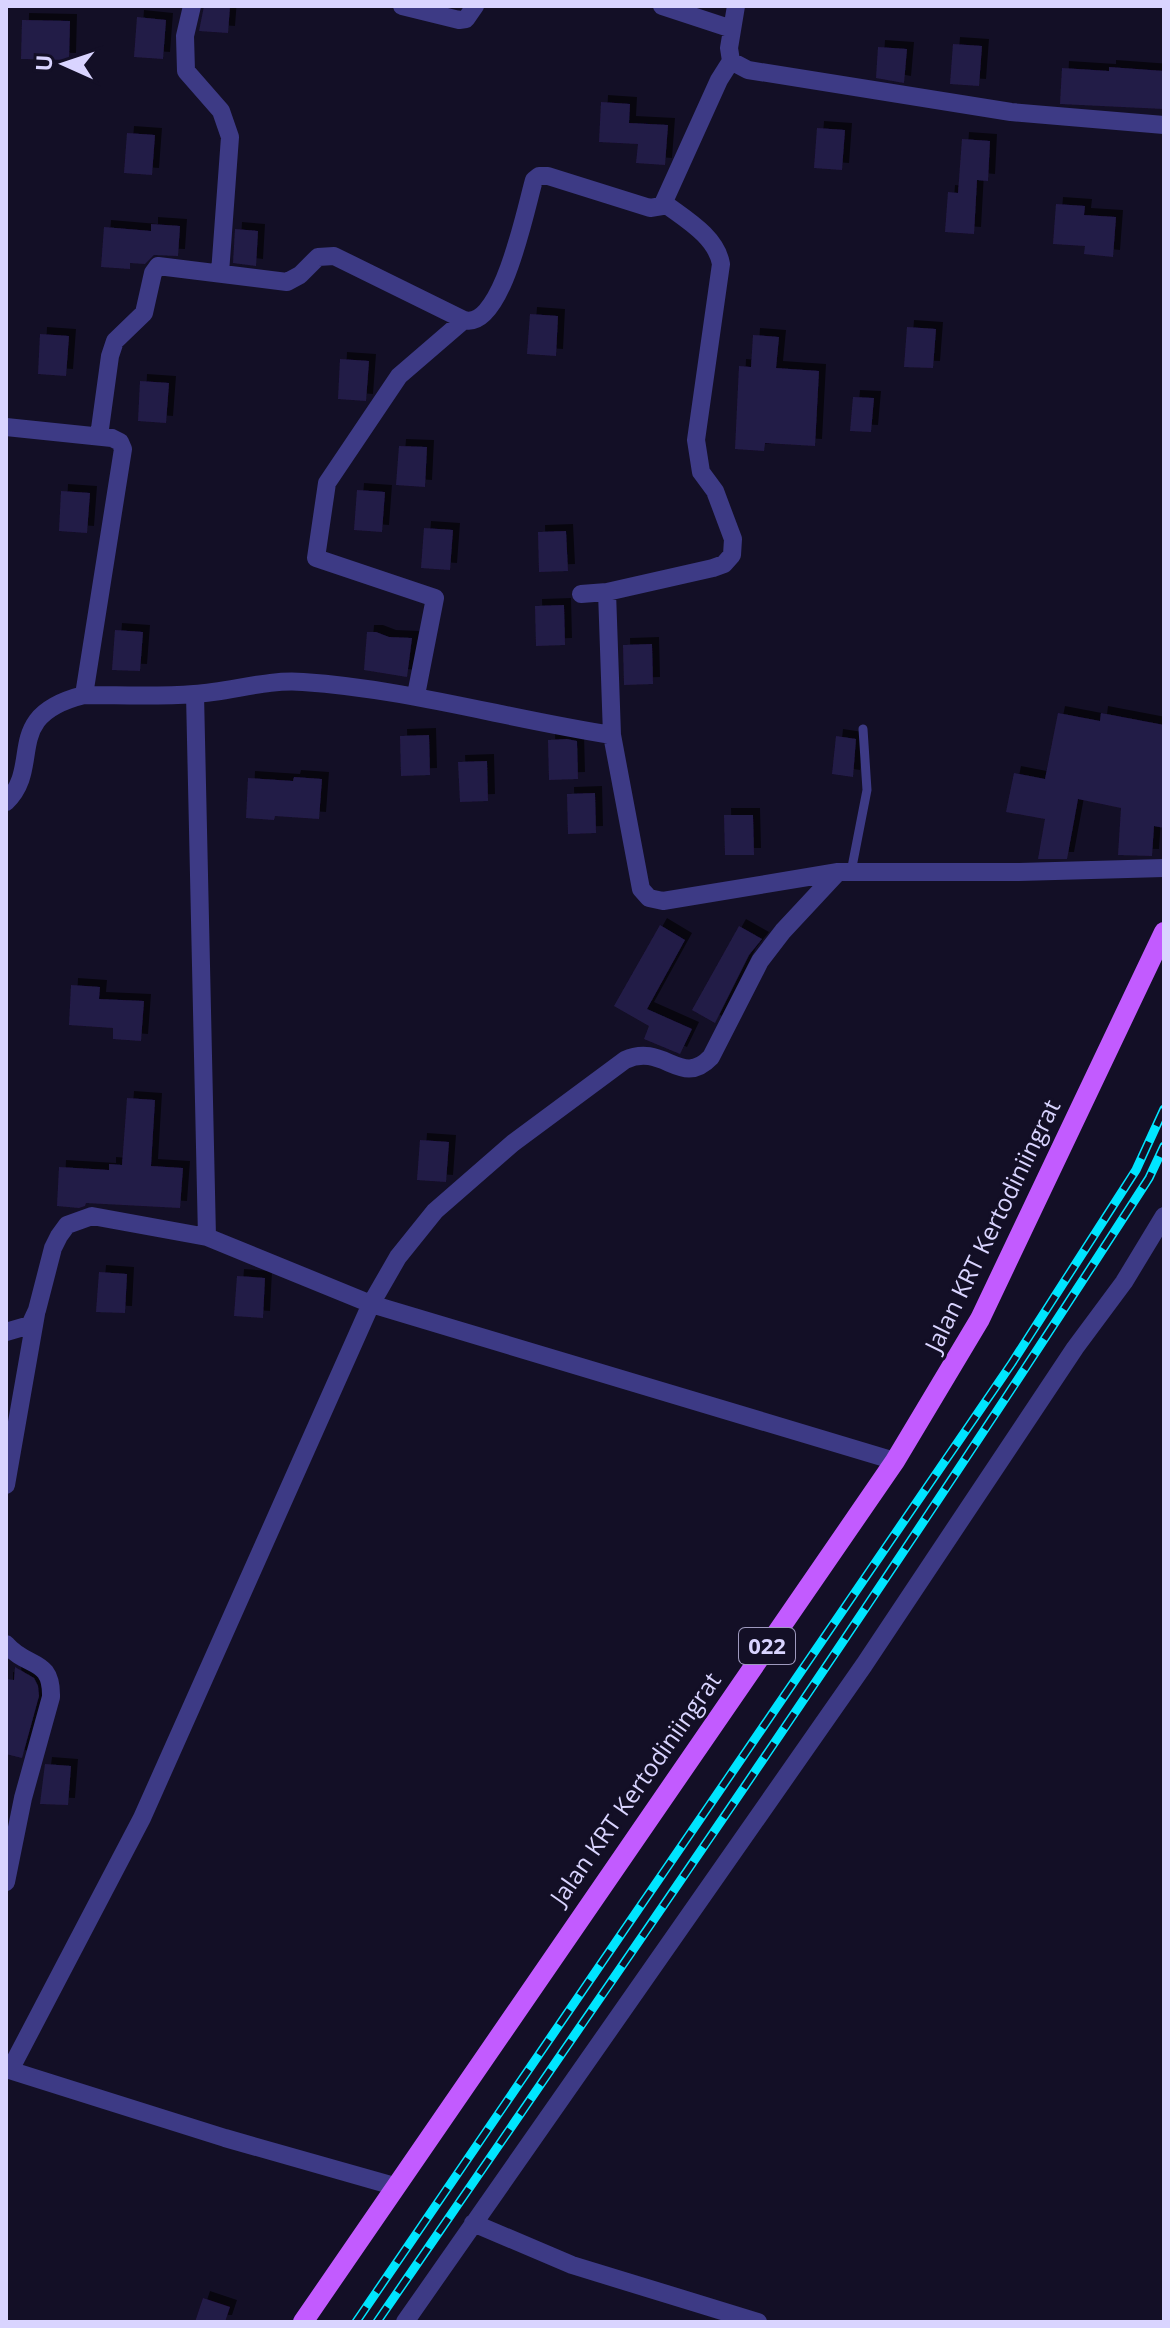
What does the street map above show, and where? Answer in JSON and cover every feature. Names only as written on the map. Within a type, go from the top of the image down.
[{"type":"main road","name":"Jalan KRT Kertodiniingrat","points":[[303,2322],[895,1461],[980,1319],[1164,932]]},
{"type":"street","points":[[192,6],[185,36],[186,71],[221,111],[230,137],[220,273]]},
{"type":"street","points":[[402,6],[459,20],[466,19],[475,6]]},
{"type":"street","points":[[662,6],[732,29]]},
{"type":"street","points":[[736,6],[729,48],[731,61],[738,67],[1011,112],[1164,125]]},
{"type":"street","points":[[99,436],[110,356],[115,341],[144,313],[154,268],[163,266],[287,282],[300,275],[318,257],[334,256],[470,322],[480,317],[501,290],[534,180],[539,176],[553,177],[656,208],[664,203],[719,80],[731,61]]},
{"type":"street","points":[[581,594],[607,592],[713,568],[724,564],[732,555],[733,539],[726,514],[701,472],[696,440],[720,256],[704,234],[664,203]]},
{"type":"street","points":[[416,695],[435,598],[316,558],[327,483],[399,376],[464,320]]},
{"type":"street","points":[[6,427],[99,436],[120,442],[123,449],[84,695]]},
{"type":"street","points":[[607,592],[612,735],[636,873],[641,889],[649,898],[663,901],[681,899],[773,881],[844,872],[1164,868]]},
{"type":"street","points":[[6,802],[13,796],[19,782],[27,736],[35,722],[67,699],[84,695],[195,694],[300,681],[416,695],[529,722],[612,735]]},
{"type":"street","points":[[195,694],[207,1237]]},
{"type":"street","points":[[394,2186],[225,2138],[8,2069],[142,1818],[371,1304],[398,1257],[423,1224],[513,1143],[625,1060],[642,1055],[663,1059],[691,1071],[701,1068],[711,1057],[760,961],[783,931],[844,872]]},
{"type":"street","points":[[6,1485],[37,1310],[53,1248],[67,1225],[92,1216],[230,1244],[371,1304],[895,1461]]},
{"type":"street","points":[[405,2322],[864,1665],[1075,1348],[1124,1282],[1164,1216]]},
{"type":"street","points":[[6,1332],[30,1325],[37,1310]]},
{"type":"street","points":[[6,1644],[22,1658],[44,1668],[49,1674],[51,1697],[23,1798],[6,1882]]},
{"type":"street","points":[[473,2223],[572,2265],[758,2322]]},
{"type":"lane","points":[[844,872],[867,790],[863,729]]},
{"type":"building","points":[[204,6],[230,6],[228,33],[199,31]]},
{"type":"building","points":[[137,17],[166,20],[163,59],[134,57]]},
{"type":"building","points":[[22,20],[70,21],[69,60],[21,59]]},
{"type":"building","points":[[953,44],[982,46],[979,86],[950,84]]},
{"type":"building","points":[[878,47],[907,49],[904,83],[876,78]]},
{"type":"building","points":[[1109,67],[1164,71],[1164,109],[1060,104],[1062,68],[1109,71]]},
{"type":"building","points":[[601,102],[630,104],[629,123],[668,125],[665,165],[636,163],[638,144],[599,142]]},
{"type":"building","points":[[817,128],[845,130],[842,170],[814,168]]},
{"type":"building","points":[[127,133],[155,135],[152,175],[124,173]]},
{"type":"building","points":[[962,139],[990,141],[988,181],[977,180],[974,234],[945,232],[948,192],[958,193]]},
{"type":"building","points":[[1056,204],[1085,206],[1084,215],[1116,217],[1113,257],[1084,254],[1085,246],[1053,244]]},
{"type":"building","points":[[151,224],[180,226],[178,256],[154,255],[145,264],[130,263],[130,269],[101,267],[104,227],[151,231]]},
{"type":"building","points":[[235,229],[258,231],[256,266],[233,263]]},
{"type":"building","points":[[530,314],[558,316],[556,356],[527,354]]},
{"type":"building","points":[[907,327],[936,329],[933,368],[904,367]]},
{"type":"building","points":[[40,334],[69,336],[66,376],[38,374]]},
{"type":"building","points":[[753,335],[779,337],[776,368],[819,371],[815,446],[765,443],[764,451],[735,449],[739,366],[751,367]]},
{"type":"building","points":[[340,359],[369,361],[366,401],[338,399]]},
{"type":"building","points":[[140,381],[169,383],[166,423],[138,421]]},
{"type":"building","points":[[853,397],[874,398],[871,432],[850,431]]},
{"type":"building","points":[[399,446],[427,447],[425,487],[396,485]]},
{"type":"building","points":[[357,490],[385,492],[382,532],[354,530]]},
{"type":"building","points":[[61,491],[90,493],[87,533],[59,531]]},
{"type":"building","points":[[424,528],[453,530],[450,570],[421,568]]},
{"type":"building","points":[[566,531],[568,571],[539,572],[538,532]]},
{"type":"building","points":[[564,605],[565,645],[536,646],[535,606]]},
{"type":"building","points":[[115,630],[143,632],[140,671],[112,670]]},
{"type":"building","points":[[367,632],[412,638],[407,677],[364,670]]},
{"type":"building","points":[[652,644],[653,684],[624,685],[623,645]]},
{"type":"building","points":[[1058,713],[1100,721],[1101,713],[1164,725],[1164,828],[1154,826],[1152,856],[1118,855],[1121,808],[1078,799],[1067,859],[1038,859],[1045,819],[1006,812],[1014,773],[1045,779]]},
{"type":"building","points":[[429,735],[430,775],[401,776],[400,736]]},
{"type":"building","points":[[836,736],[856,739],[853,777],[832,774]]},
{"type":"building","points":[[548,740],[577,741],[578,779],[549,780]]},
{"type":"building","points":[[487,761],[488,801],[460,802],[458,762]]},
{"type":"building","points":[[294,777],[322,779],[319,819],[246,818],[248,778],[293,781]]},
{"type":"building","points":[[595,793],[596,833],[568,834],[567,794]]},
{"type":"building","points":[[724,815],[753,815],[754,855],[725,855]]},
{"type":"building","points":[[660,925],[685,940],[647,1009],[692,1029],[680,1054],[644,1039],[649,1026],[614,1006]]},
{"type":"building","points":[[739,926],[762,939],[749,955],[715,1023],[692,1010]]},
{"type":"building","points":[[71,985],[100,987],[99,999],[144,1001],[141,1041],[113,1039],[113,1028],[69,1025]]},
{"type":"building","points":[[127,1098],[155,1100],[151,1166],[183,1168],[180,1208],[86,1203],[79,1208],[57,1206],[59,1167],[109,1170],[109,1164],[122,1165]]},
{"type":"building","points":[[420,1140],[449,1142],[446,1182],[417,1180]]},
{"type":"building","points":[[99,1272],[127,1274],[125,1313],[96,1312]]},
{"type":"building","points":[[237,1276],[265,1278],[263,1318],[234,1316]]},
{"type":"building","points":[[15,1667],[34,1678],[39,1696],[22,1758],[6,1754],[6,1679],[14,1680]]},
{"type":"building","points":[[45,1764],[71,1766],[68,1805],[40,1804]]},
{"type":"building","points":[[203,2298],[230,2307],[225,2322],[195,2322]]},
{"type":"railway","points":[[356,2322],[1012,1363],[1136,1170],[1164,1109]]},
{"type":"railway","points":[[377,2322],[864,1610],[1149,1178],[1164,1146]]}]
